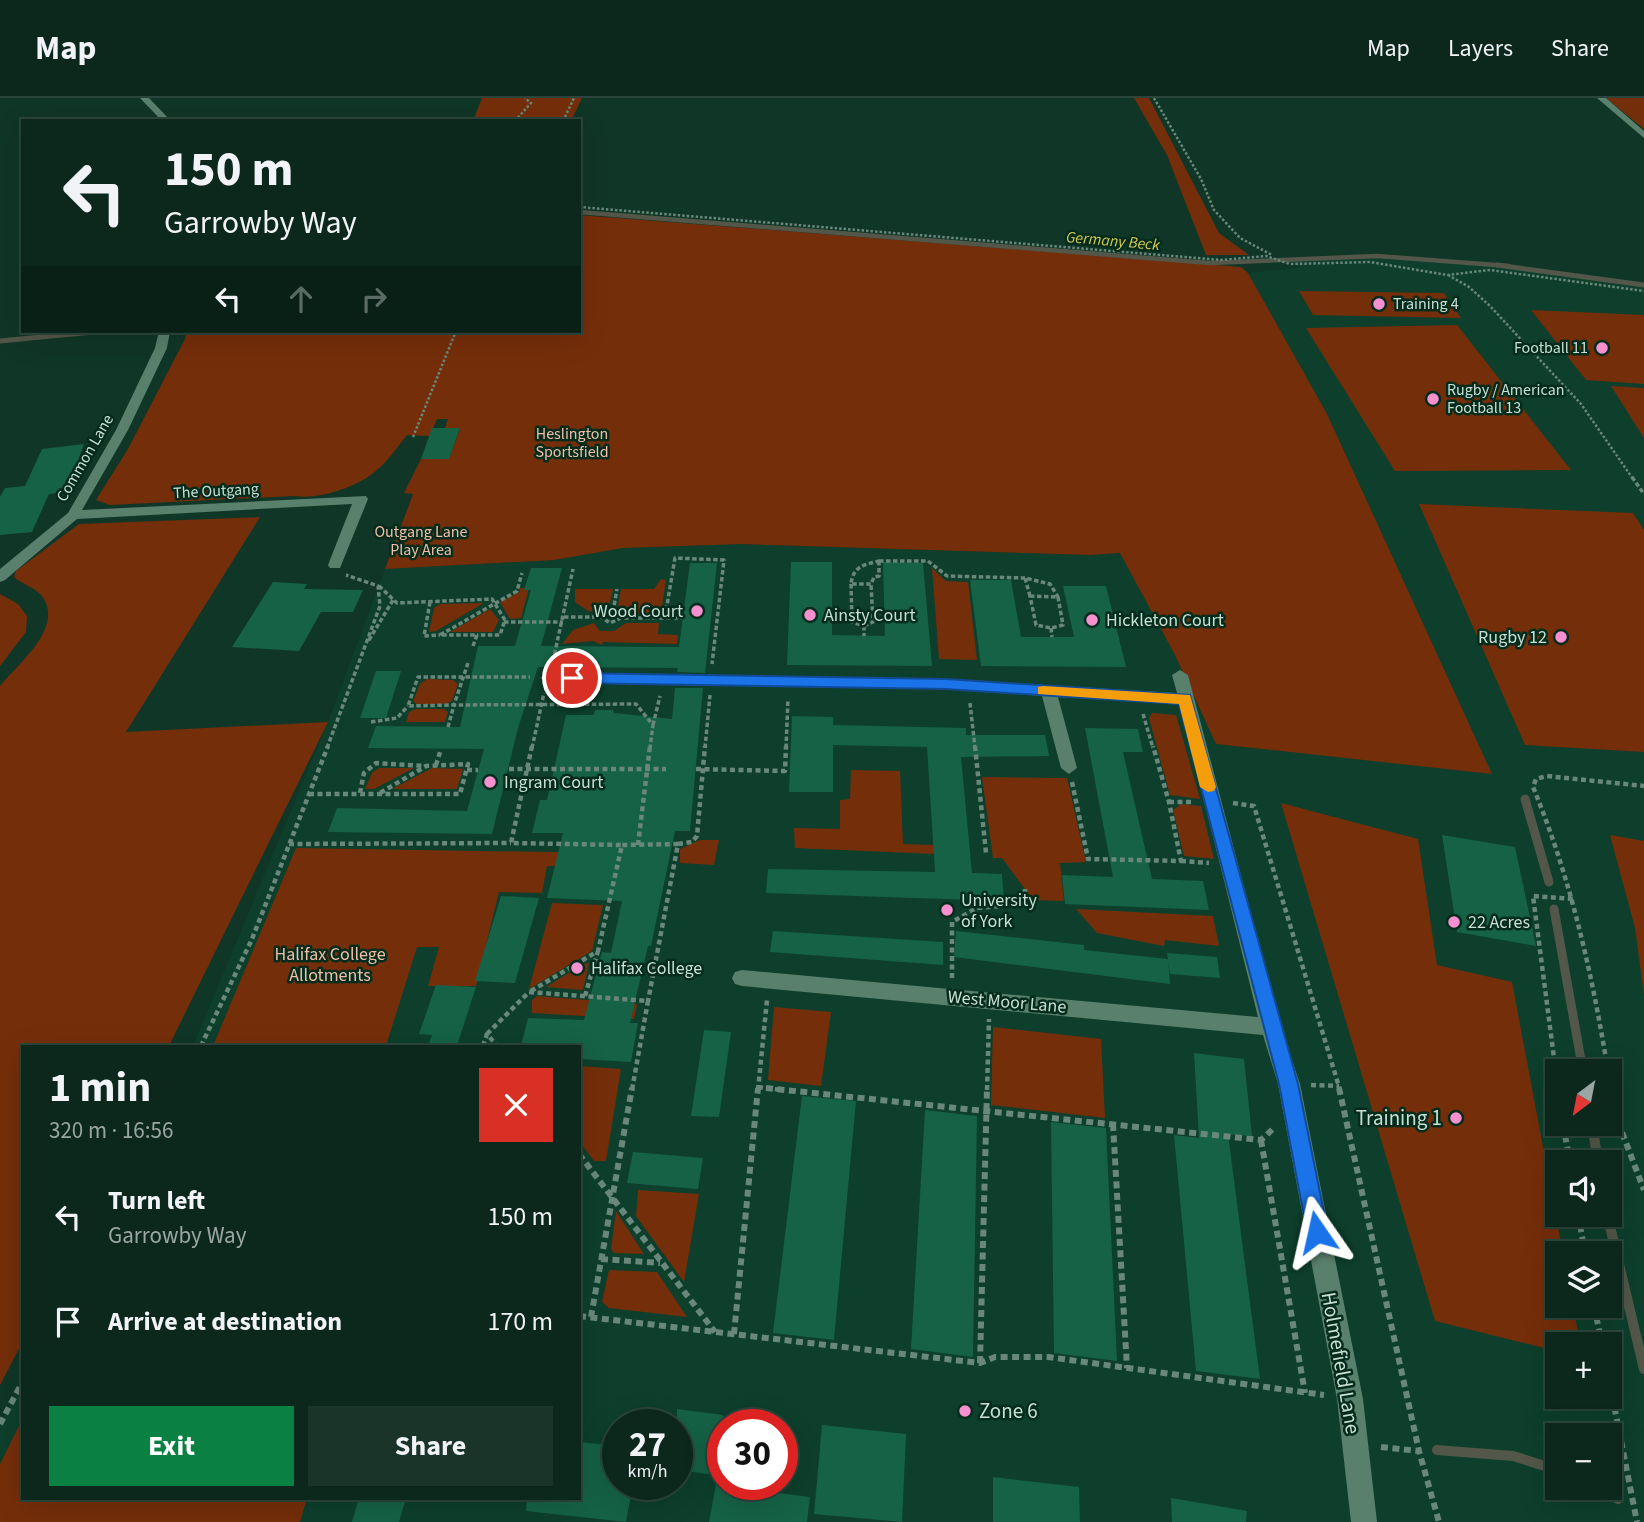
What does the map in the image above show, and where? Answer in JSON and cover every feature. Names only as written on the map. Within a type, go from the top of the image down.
[{"type":"street","points":[[144,98],[165,119]]},
{"type":"street","points":[[1601,98],[1644,135]]},
{"type":"street","name":"Common Lane","points":[[0,577],[73,514],[122,430],[160,348],[164,333]]},
{"type":"street","name":"The Outgang","points":[[73,514],[361,499],[335,565]]},
{"type":"street","points":[[549,674],[946,684],[1185,699]]},
{"type":"street","name":"Holmefield Lane","points":[[1180,675],[1294,1111],[1350,1399],[1364,1522]]},
{"type":"street","points":[[1049,691],[1069,768]]},
{"type":"street","name":"West Moor Lane","points":[[742,978],[1271,1027]]},
{"type":"path","points":[[517,119],[531,103],[525,98]]},
{"type":"path","points":[[564,119],[574,98]]},
{"type":"path","points":[[1154,98],[1201,179],[1214,210],[1240,238],[1290,264],[1370,262],[1447,275],[1490,270],[1644,291]]},
{"type":"path","points":[[581,207],[1221,260],[1280,257]]},
{"type":"path","points":[[1447,275],[1469,287],[1490,306],[1581,404],[1644,494]]},
{"type":"path","points":[[413,438],[455,333]]},
{"type":"path","points":[[666,617],[675,558],[724,559],[713,619],[711,671]]},
{"type":"path","points":[[879,561],[879,576],[874,577],[871,584],[873,622],[864,626],[852,622],[852,575],[859,566],[879,561],[928,561],[947,576],[1025,578],[1050,584],[1056,589],[1063,625],[1051,628],[1036,625],[1025,578]]},
{"type":"path","points":[[335,565],[345,575],[379,586],[403,604],[492,599],[505,622]]},
{"type":"path","points":[[371,722],[392,721],[405,714],[418,677],[549,674],[573,569]]},
{"type":"path","points":[[440,635],[517,591],[522,573]]},
{"type":"path","points":[[851,584],[871,584]]},
{"type":"path","points":[[202,1045],[226,1000],[309,794],[380,606],[379,586]]},
{"type":"path","points":[[613,611],[617,589]]},
{"type":"path","points":[[1030,596],[1058,597]]},
{"type":"path","points":[[363,650],[393,599]]},
{"type":"path","points":[[430,602],[424,636],[500,635],[505,622]]},
{"type":"path","points":[[505,622],[601,617],[613,611]]},
{"type":"path","points":[[613,611],[621,618]]},
{"type":"path","points":[[601,617],[610,623],[621,618],[682,618]]},
{"type":"path","points":[[864,626],[864,636]]},
{"type":"path","points":[[1051,628],[1052,637]]},
{"type":"path","points":[[473,646],[477,635]]},
{"type":"path","points":[[448,726],[468,663]]},
{"type":"path","points":[[638,845],[653,725],[660,693],[666,693]]},
{"type":"path","points":[[699,694],[721,694]]},
{"type":"path","points":[[289,844],[638,845],[692,842],[696,836],[710,694]]},
{"type":"path","points":[[779,699],[801,699]]},
{"type":"path","points":[[696,769],[785,771],[789,699]]},
{"type":"path","points":[[957,702],[984,703]]},
{"type":"path","points":[[970,703],[986,853]]},
{"type":"path","points":[[408,706],[636,704],[653,725]]},
{"type":"path","points":[[511,843],[541,706]]},
{"type":"path","points":[[1069,768],[1088,859],[1181,861],[1169,802],[1141,708]]},
{"type":"path","points":[[436,765],[441,749]]},
{"type":"path","points":[[309,794],[460,794],[468,764],[376,764],[364,773],[360,793]]},
{"type":"path","points":[[380,793],[426,766]]},
{"type":"path","points":[[509,769],[666,769]]},
{"type":"path","points":[[467,770],[478,770]]},
{"type":"path","points":[[1606,1059],[1600,1016],[1573,899],[1533,787],[1536,779],[1547,776],[1644,786]]},
{"type":"path","points":[[1212,802],[1254,806],[1339,1086],[1419,1451],[1439,1522]]},
{"type":"path","points":[[591,1318],[678,844]]},
{"type":"path","points":[[584,996],[598,951],[622,845]]},
{"type":"path","points":[[951,997],[953,922],[958,916],[989,905],[1025,904],[1025,889]]},
{"type":"path","points":[[1553,1059],[1547,1028],[1543,948],[1533,896],[1573,899]]},
{"type":"path","points":[[484,1045],[487,1034],[529,992],[598,951]]},
{"type":"path","points":[[734,1334],[769,981]]},
{"type":"path","points":[[529,992],[648,1001]]},
{"type":"path","points":[[980,1363],[984,1067],[989,1000]]},
{"type":"path","points":[[487,1034],[496,1045]]},
{"type":"path","points":[[758,1087],[1261,1140],[1294,1111]]},
{"type":"path","points":[[1113,1124],[1127,1368]]},
{"type":"path","points":[[1622,1132],[1644,1190]]},
{"type":"path","points":[[1261,1140],[1305,1393]]},
{"type":"path","points":[[582,1162],[716,1333]]},
{"type":"path","points":[[601,1259],[661,1263]]},
{"type":"path","points":[[581,1316],[980,1363],[995,1357],[1048,1357],[1350,1399]]},
{"type":"path","points":[[0,1424],[21,1385]]},
{"type":"path","points":[[1615,1409],[1637,1522]]},
{"type":"path","points":[[1356,1444],[1419,1451]]},
{"type":"shaded area","name":"University of York","points":[[1343,256],[1493,264],[1644,285],[1644,1522],[0,1522],[0,1424],[21,1385],[21,1500],[581,1500],[581,1045],[193,1045],[328,722],[385,569],[554,560],[623,548],[741,544],[1090,555],[1121,553],[1175,655],[1216,744],[1491,773],[1327,414],[1248,273],[1298,268],[1291,259]]},
{"type":"green space","points":[[482,98],[582,98],[572,119],[474,119]]},
{"type":"green space","points":[[1134,98],[1149,98],[1219,233],[1249,255],[1206,255],[1167,155]]},
{"type":"green space","points":[[1606,98],[1644,98],[1644,129]]},
{"type":"green space","points":[[581,215],[1241,267],[1248,273],[1327,414],[1492,774],[1216,744],[1175,655],[1120,553],[1090,555],[741,544],[623,548],[554,560],[385,569],[413,494],[404,493],[421,459],[449,459],[460,429],[445,428],[448,419],[437,419],[430,436],[407,435],[386,461],[370,475],[350,487],[327,494],[110,505],[96,500],[128,449],[186,333],[581,333]]},
{"type":"green space","name":"Training 4","points":[[1299,291],[1444,293],[1461,318],[1313,315]]},
{"type":"green space","name":"Football 11","points":[[1531,310],[1644,315],[1644,384],[1586,380]]},
{"type":"green space","name":"Rugby / American Football 13","points":[[1457,325],[1571,470],[1395,471],[1306,328]]},
{"type":"green space","points":[[1611,386],[1644,388],[1644,438]]},
{"type":"green space","name":"Rugby 12","points":[[1419,504],[1633,513],[1644,530],[1644,752],[1525,745]]},
{"type":"green space","points":[[260,517],[126,732],[328,722],[169,1045],[21,1045],[21,1345],[0,1385],[0,686],[37,643],[48,619],[47,607],[41,595],[14,577],[16,571],[79,524]]},
{"type":"green space","points":[[932,568],[946,581],[968,582],[977,660],[939,659]]},
{"type":"green space","points":[[661,579],[666,580],[661,613],[626,614],[618,605],[621,589],[654,589]]},
{"type":"green space","points":[[520,588],[529,588],[521,618],[510,619],[500,602],[519,592]]},
{"type":"green space","points":[[575,589],[613,589],[609,607],[598,612],[588,611],[575,602]]},
{"type":"green space","points":[[0,594],[18,604],[27,616],[26,632],[0,666]]},
{"type":"green space","points":[[484,603],[436,631],[429,632],[434,608],[440,604]]},
{"type":"green space","points":[[490,609],[499,620],[493,632],[450,632]]},
{"type":"green space","points":[[594,623],[600,631],[614,631],[626,623],[659,623],[658,634],[678,635],[677,644],[603,642],[602,645],[593,641],[562,644],[573,630]]},
{"type":"green space","points":[[427,679],[453,680],[458,684],[452,701],[446,704],[416,704],[413,701],[420,684]]},
{"type":"green space","points":[[416,709],[444,709],[448,712],[445,722],[406,722],[409,712]]},
{"type":"green space","points":[[1152,713],[1176,715],[1200,799],[1170,795],[1149,718]]},
{"type":"green space","points":[[379,768],[414,768],[374,789],[365,789],[372,773]]},
{"type":"green space","points":[[432,768],[463,769],[457,789],[392,789]]},
{"type":"green space","points":[[851,770],[900,771],[903,844],[934,845],[935,854],[795,848],[794,828],[840,829],[840,800],[850,799]]},
{"type":"green space","points":[[982,777],[1067,778],[1086,862],[1060,863],[1064,901],[1033,900],[1002,858],[993,858]]},
{"type":"green space","name":"Training 1","points":[[1281,803],[1418,839],[1437,965],[1512,982],[1545,1157],[1545,1227],[1558,1227],[1561,1241],[1545,1241],[1545,1318],[1575,1318],[1578,1332],[1545,1332],[1545,1348],[1435,1321]]},
{"type":"green space","points":[[1181,804],[1201,806],[1214,859],[1184,856],[1173,810]]},
{"type":"green space","points":[[1610,835],[1644,841],[1644,995],[1635,928]]},
{"type":"green space","points":[[700,840],[719,840],[714,865],[680,863],[680,849]]},
{"type":"green space","name":"Halifax College Allotments","points":[[296,848],[613,853],[609,867],[547,866],[542,893],[499,892],[476,986],[428,986],[439,947],[417,947],[386,1045],[213,1045]]},
{"type":"green space","points":[[552,903],[603,905],[592,951],[529,989]]},
{"type":"green space","points":[[1076,909],[1213,916],[1219,946],[1165,940],[1164,946],[1097,933]]},
{"type":"green space","points":[[589,963],[583,990],[546,987],[583,964]]},
{"type":"green space","points":[[537,996],[637,1004],[634,1019],[532,1013],[532,1000]]},
{"type":"green space","points":[[774,1007],[831,1012],[821,1086],[768,1080]]},
{"type":"green space","points":[[993,1027],[1101,1039],[1105,1118],[991,1105]]},
{"type":"green space","points":[[581,1066],[621,1069],[606,1161],[594,1161],[581,1144]]},
{"type":"green space","points":[[638,1190],[699,1194],[684,1282],[636,1216]]},
{"type":"green space","points":[[616,1211],[644,1254],[614,1253],[611,1249]]},
{"type":"green space","points":[[609,1270],[657,1272],[687,1317],[609,1308],[602,1302]]},
{"type":"green space","points":[[21,1422],[21,1500],[306,1500],[300,1522],[0,1522],[0,1464]]},
{"type":"building","points":[[432,428],[460,428],[449,459],[421,459]]},
{"type":"building","points":[[84,444],[67,492],[49,494],[32,532],[0,535],[0,497],[5,488],[25,486],[42,449]]},
{"type":"building","name":"Ainsty Court","points":[[791,562],[832,562],[832,635],[885,636],[883,562],[923,563],[932,666],[787,665]]},
{"type":"building","points":[[690,563],[717,563],[705,673],[677,672],[678,668],[538,667],[518,728],[492,834],[328,832],[337,808],[467,811],[484,749],[368,748],[376,726],[460,727],[478,646],[515,646],[531,590],[524,590],[531,568],[562,568],[541,646],[679,647]]},
{"type":"building","name":"Hickleton Court","points":[[970,580],[1011,580],[1021,637],[1074,637],[1063,586],[1106,586],[1126,667],[981,666]]},
{"type":"building","points":[[273,582],[307,584],[304,589],[363,590],[353,612],[321,612],[299,651],[232,647]]},
{"type":"building","points":[[376,671],[401,671],[386,718],[360,718]]},
{"type":"building","points":[[675,688],[703,688],[690,831],[675,831],[651,946],[648,946],[630,1023],[638,1023],[631,1062],[581,1059],[581,1045],[521,1045],[528,1018],[584,1020],[602,952],[611,953],[622,901],[547,898],[563,833],[532,833],[540,800],[547,800],[566,715],[594,715],[595,710],[613,710],[614,713],[672,719]]},
{"type":"building","points":[[792,716],[833,717],[833,725],[966,728],[966,735],[1045,735],[1049,756],[961,757],[972,873],[1002,874],[1004,901],[766,893],[768,869],[935,872],[927,747],[833,745],[833,792],[789,792]]},
{"type":"building","points":[[1085,728],[1138,729],[1143,752],[1123,752],[1152,879],[1203,881],[1209,910],[1065,904],[1062,875],[1113,877]]},
{"type":"building","points":[[1442,835],[1515,847],[1536,946],[1457,932]]},
{"type":"building","points":[[501,896],[539,898],[515,983],[475,981]]},
{"type":"building","points":[[773,931],[943,942],[943,965],[770,952]]},
{"type":"building","points":[[956,931],[1084,945],[1084,950],[1168,959],[1170,984],[954,957]]},
{"type":"building","points":[[1167,953],[1217,957],[1220,978],[1170,974]]},
{"type":"building","points":[[436,985],[476,987],[457,1045],[428,1045],[432,1035],[419,1034]]},
{"type":"building","points":[[704,1030],[731,1032],[719,1117],[691,1116]]},
{"type":"building","points":[[1194,1053],[1244,1059],[1252,1136],[1228,1134],[1260,1379],[1196,1371],[1174,1135],[1199,1138]]},
{"type":"building","points":[[802,1096],[856,1101],[834,1340],[773,1333]]},
{"type":"building","points":[[925,1110],[977,1116],[973,1357],[911,1349]]},
{"type":"building","points":[[1051,1122],[1106,1128],[1117,1361],[1054,1353]]},
{"type":"building","points":[[633,1152],[703,1158],[698,1189],[627,1183]]},
{"type":"building","points":[[693,1411],[707,1413],[707,1474],[693,1472]]},
{"type":"building","points":[[822,1425],[906,1434],[902,1522],[814,1514]]},
{"type":"building","points":[[581,1442],[602,1444],[602,1500],[630,1500],[626,1522],[526,1511],[527,1500],[581,1500]]},
{"type":"building","points":[[993,1477],[1079,1487],[1080,1522],[993,1522]]},
{"type":"building","points":[[798,1495],[810,1497],[807,1522],[709,1522],[713,1500],[798,1500]]},
{"type":"building","points":[[1171,1498],[1247,1511],[1246,1522],[1172,1522]]},
{"type":"building","points":[[358,1500],[405,1500],[399,1522],[352,1522]]},
{"type":"waterway","name":"Germany Beck","points":[[581,212],[1210,263],[1377,256],[1499,265]]},
{"type":"waterway","name":"Germany Beck","points":[[1499,265],[1509,266]]},
{"type":"waterway","name":"Germany Beck","points":[[1499,265],[1644,285]]},
{"type":"waterway","points":[[0,341],[82,333]]},
{"type":"waterway","points":[[1525,799],[1549,882]]},
{"type":"waterway","points":[[1554,909],[1581,1059]]},
{"type":"waterway","points":[[1594,1136],[1596,1150]]},
{"type":"waterway","points":[[1610,1227],[1644,1369]]},
{"type":"waterway","points":[[1437,1450],[1513,1456],[1545,1466]]},
{"type":"slow traffic","points":[[1043,691],[1185,699],[1208,787]]},
{"type":"place","name":"Training 4","points":[[1379,304]]},
{"type":"place","name":"Football 11","points":[[1602,348]]},
{"type":"place","name":"Rugby / American Football 13","points":[[1433,399]]},
{"type":"place","name":"Wood Court","points":[[697,611]]},
{"type":"place","name":"Ainsty Court","points":[[810,615]]},
{"type":"place","name":"Hickleton Court","points":[[1092,620]]},
{"type":"place","name":"Rugby 12","points":[[1561,637]]},
{"type":"place","name":"Ingram Court","points":[[490,782]]},
{"type":"place","name":"University of York","points":[[947,910]]},
{"type":"place","name":"22 Acres","points":[[1454,922]]},
{"type":"place","name":"Halifax College","points":[[577,968]]},
{"type":"place","name":"Training 1","points":[[1456,1118]]},
{"type":"place","name":"Zone 6","points":[[965,1411]]},
{"type":"route","points":[[572,678],[946,684],[1185,699],[1271,1027],[1289,1084],[1317,1232]]},
{"type":"park label","name":"Heslington Sportsfield","points":[[572,443]]},
{"type":"park label","name":"Outgang Lane Play Area","points":[[421,541]]}]
